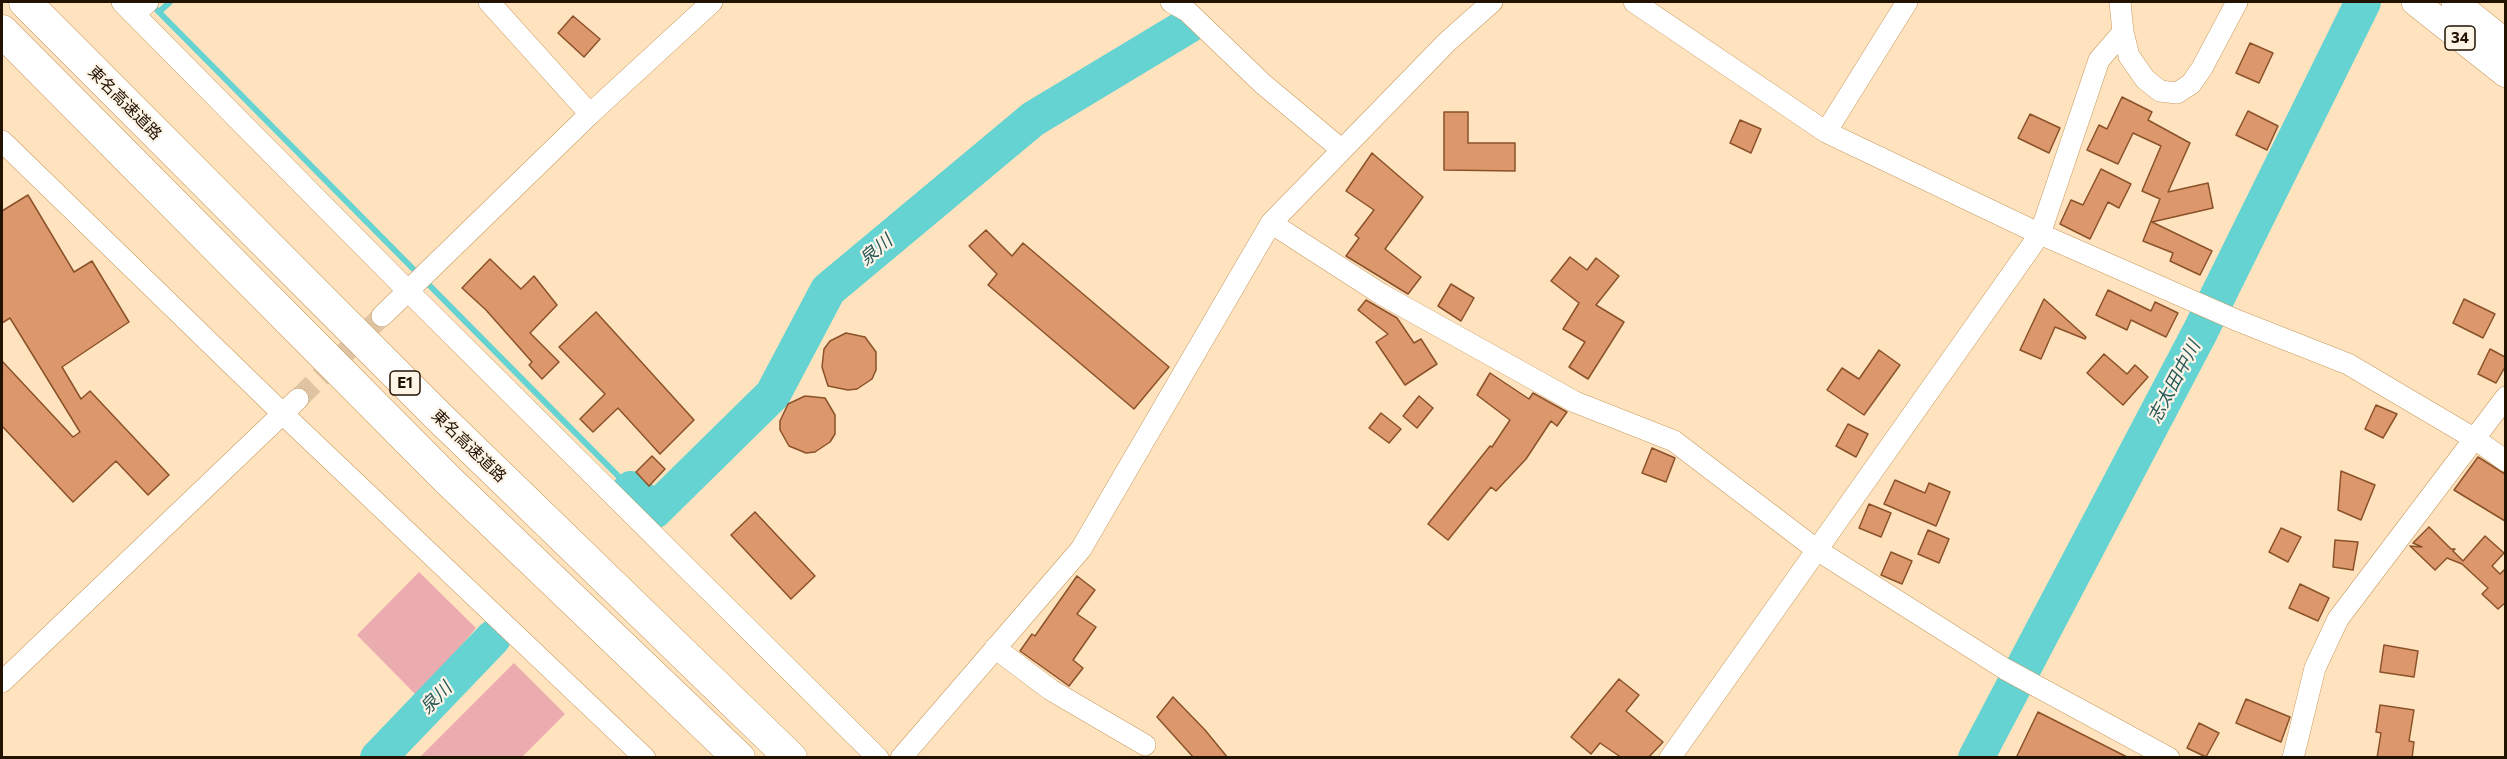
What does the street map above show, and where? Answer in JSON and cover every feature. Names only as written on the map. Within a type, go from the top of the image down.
[{"type":"highway","name":"東名高速道路","points":[[26,2],[435,413],[791,758]]},
{"type":"highway","name":"E1","points":[[2,31],[448,480],[739,758]]},
{"type":"main road","name":"34","points":[[2415,2],[2505,74]]},
{"type":"main road","name":"34","points":[[2455,2],[2505,43]]},
{"type":"street","points":[[489,2],[590,114]]},
{"type":"street","points":[[382,316],[590,114],[712,2]]},
{"type":"street","points":[[1171,2],[1187,11],[1263,84],[1342,150]]},
{"type":"street","points":[[901,758],[1081,549],[1271,223],[1447,42],[1492,2]]},
{"type":"street","points":[[1634,2],[1826,132],[2040,234],[2236,320],[2348,364],[2475,439],[2505,461]]},
{"type":"street","points":[[1826,132],[1907,2]]},
{"type":"street","points":[[2120,2],[2123,32],[2129,56],[2145,80],[2160,91],[2177,93],[2192,84],[2237,2]]},
{"type":"street","points":[[134,6],[416,282],[878,758]]},
{"type":"street","points":[[1670,758],[2040,234],[2099,60],[2123,32]]},
{"type":"street","points":[[2,141],[283,414],[645,758]]},
{"type":"street","points":[[1271,223],[1381,294],[1575,402],[1674,441],[1817,550],[2005,669],[2169,758]]},
{"type":"street","points":[[2293,758],[2315,668],[2338,619],[2505,397]]},
{"type":"street","points":[[2,682],[298,399]]},
{"type":"street","points":[[995,648],[1051,690],[1145,745]]},
{"type":"shaded area","points":[[419,572],[476,628],[418,697],[357,635]]},
{"type":"shaded area","points":[[514,663],[565,714],[522,757],[420,757]]},
{"type":"building","points":[[573,16],[600,39],[584,57],[558,33]]},
{"type":"building","points":[[2250,43],[2273,53],[2259,83],[2236,73]]},
{"type":"building","points":[[2122,97],[2152,112],[2148,120],[2190,143],[2168,192],[2208,183],[2213,208],[2152,222],[2212,251],[2200,275],[2170,261],[2173,253],[2143,241],[2160,199],[2142,191],[2161,146],[2133,133],[2118,164],[2087,150],[2099,125],[2107,129]]},
{"type":"building","points":[[2248,111],[2278,126],[2267,150],[2236,135]]},
{"type":"building","points":[[1444,112],[1468,112],[1468,143],[1515,143],[1515,171],[1444,170]]},
{"type":"building","points":[[2030,114],[2060,128],[2049,153],[2018,138]]},
{"type":"building","points":[[1740,120],[1761,129],[1751,153],[1730,143]]},
{"type":"building","points":[[1372,153],[1423,197],[1385,249],[1421,277],[1408,294],[1346,256],[1359,238],[1355,235],[1374,210],[1346,191]]},
{"type":"building","points":[[2101,169],[2131,184],[2119,208],[2108,202],[2090,239],[2060,224],[2071,200],[2083,205]]},
{"type":"building","points":[[28,195],[74,272],[92,261],[129,322],[62,367],[81,399],[90,391],[169,475],[148,495],[116,461],[73,502],[2,426],[2,361],[73,437],[80,432],[10,318],[2,323],[2,211]]},
{"type":"building","points":[[986,230],[1012,256],[1023,243],[1169,367],[1134,409],[988,285],[997,274],[969,246]]},
{"type":"building","points":[[1570,257],[1587,270],[1596,258],[1619,276],[1596,305],[1624,322],[1588,379],[1569,367],[1585,342],[1563,329],[1579,303],[1551,281]]},
{"type":"building","points":[[490,259],[521,289],[534,276],[557,305],[530,333],[559,362],[542,379],[529,365],[532,362],[486,310],[462,288]]},
{"type":"building","points":[[1451,284],[1474,298],[1461,321],[1438,306]]},
{"type":"building","points":[[2108,290],[2151,311],[2155,302],[2178,313],[2166,337],[2131,320],[2127,330],[2096,315]]},
{"type":"building","points":[[2044,299],[2086,337],[2085,339],[2055,327],[2041,359],[2020,350]]},
{"type":"building","points":[[2464,299],[2495,314],[2483,338],[2453,323]]},
{"type":"building","points":[[1366,300],[1397,318],[1414,343],[1421,339],[1437,364],[1405,385],[1376,342],[1388,334],[1358,310]]},
{"type":"building","points":[[596,312],[694,420],[660,454],[618,408],[593,432],[580,419],[605,394],[559,347]]},
{"type":"building","points":[[846,333],[865,337],[876,352],[876,370],[872,379],[857,389],[848,390],[828,386],[822,367],[824,349],[830,341]]},
{"type":"building","points":[[2490,349],[2505,357],[2505,367],[2496,383],[2478,374]]},
{"type":"building","points":[[1879,350],[1900,365],[1864,415],[1827,390],[1842,368],[1859,379]]},
{"type":"building","points":[[2104,354],[2127,374],[2135,365],[2148,377],[2123,405],[2087,373]]},
{"type":"building","points":[[1490,373],[1529,399],[1533,393],[1567,412],[1557,426],[1551,421],[1526,459],[1496,491],[1491,487],[1448,540],[1428,524],[1490,446],[1492,447],[1510,420],[1477,395]]},
{"type":"building","points":[[805,396],[825,398],[835,415],[835,434],[830,442],[815,452],[806,453],[789,446],[780,430],[780,421],[788,404]]},
{"type":"building","points":[[1419,396],[1433,408],[1417,428],[1403,416]]},
{"type":"building","points":[[2376,405],[2397,414],[2383,438],[2365,429]]},
{"type":"building","points":[[1381,413],[1401,429],[1389,443],[1369,428]]},
{"type":"building","points":[[1848,424],[1868,434],[1856,457],[1836,446]]},
{"type":"building","points":[[1652,448],[1675,458],[1666,482],[1642,473]]},
{"type":"building","points":[[652,456],[665,469],[649,486],[636,472]]},
{"type":"building","points":[[2478,457],[2505,474],[2505,521],[2454,490]]},
{"type":"building","points":[[2341,471],[2375,485],[2361,520],[2338,510]]},
{"type":"building","points":[[1895,480],[1925,493],[1929,483],[1950,492],[1936,526],[1884,504]]},
{"type":"building","points":[[1869,504],[1891,513],[1881,537],[1859,528]]},
{"type":"building","points":[[755,512],[815,576],[791,599],[731,535]]},
{"type":"building","points":[[2429,527],[2451,549],[2455,549],[2453,551],[2463,561],[2485,536],[2504,553],[2492,566],[2500,574],[2505,569],[2505,603],[2498,609],[2482,594],[2488,588],[2462,564],[2447,558],[2435,570],[2410,546],[2422,547],[2413,543]]},
{"type":"building","points":[[2281,528],[2301,537],[2288,562],[2269,552]]},
{"type":"building","points":[[1928,530],[1949,539],[1939,563],[1918,554]]},
{"type":"building","points":[[2335,540],[2358,542],[2353,570],[2333,567]]},
{"type":"building","points":[[1891,552],[1912,561],[1902,584],[1881,575]]},
{"type":"building","points":[[1077,576],[1095,590],[1077,614],[1096,627],[1073,660],[1083,668],[1069,686],[1020,651],[1032,634],[1035,636]]},
{"type":"building","points":[[2300,584],[2329,598],[2318,621],[2289,608]]},
{"type":"building","points":[[2384,645],[2418,651],[2414,677],[2380,672]]},
{"type":"building","points":[[1619,679],[1639,695],[1626,711],[1663,742],[1648,758],[1622,758],[1600,743],[1591,754],[1571,737]]},
{"type":"building","points":[[1173,697],[1228,758],[1194,758],[1157,717]]},
{"type":"building","points":[[2246,699],[2290,717],[2281,742],[2236,723]]},
{"type":"building","points":[[2380,705],[2414,710],[2409,741],[2414,742],[2412,758],[2377,758],[2381,733],[2376,732]]},
{"type":"building","points":[[2038,712],[2129,758],[2016,758]]},
{"type":"building","points":[[2199,723],[2219,733],[2206,757],[2187,748]]},
{"type":"waterway","points":[[159,12],[170,2]]},
{"type":"waterway","name":"志太田中川","points":[[1976,758],[2200,332],[2363,2]]},
{"type":"waterway","points":[[151,4],[631,489]]},
{"type":"waterway","name":"泉川","points":[[625,496],[631,489],[654,511],[773,394],[828,290],[1033,119],[1189,25]]},
{"type":"waterway","name":"泉川","points":[[378,758],[493,638]]},
{"type":"tunnel","points":[[298,399],[382,316]]}]
